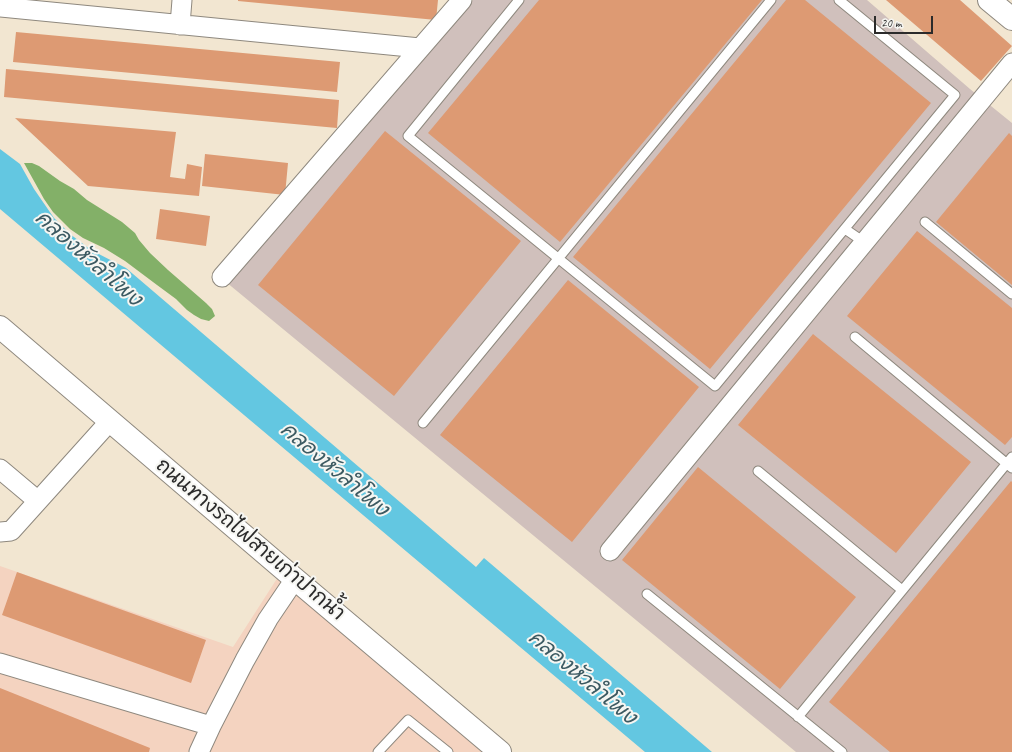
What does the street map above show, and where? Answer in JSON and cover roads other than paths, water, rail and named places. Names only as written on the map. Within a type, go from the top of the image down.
[{"type":"street","points":[[180,25],[182,0]]},
{"type":"street","points":[[222,277],[462,0]]},
{"type":"street","points":[[989,0],[1012,19]]},
{"type":"street","points":[[0,7],[420,48]]},
{"type":"street","points":[[610,551],[1012,63]]},
{"type":"street","name":"ถนนทางรถไฟสายเก่าปากน้ำ","points":[[0,327],[500,752]]},
{"type":"street","points":[[0,532],[11,531],[110,421]]},
{"type":"street","points":[[0,469],[38,501]]},
{"type":"street","points":[[199,752],[211,726],[268,618],[295,579]]},
{"type":"street","points":[[0,663],[211,726]]},
{"type":"lane","points":[[519,0],[408,136],[715,386],[955,94],[839,0]]},
{"type":"lane","points":[[423,423],[771,0]]},
{"type":"lane","points":[[925,222],[1012,294]]},
{"type":"lane","points":[[845,229],[864,242]]},
{"type":"lane","points":[[798,717],[902,590],[1010,463],[855,337]]},
{"type":"lane","points":[[758,470],[902,590]]},
{"type":"lane","points":[[647,594],[842,752]]},
{"type":"lane","points":[[378,752],[408,720],[448,752]]},
{"type":"water","name":"คลองหัวลำโพง","points":[[0,149],[20,164],[34,189],[54,218],[70,234],[91,250],[126,268],[476,567],[484,558],[712,752],[645,752],[0,209]]}]
